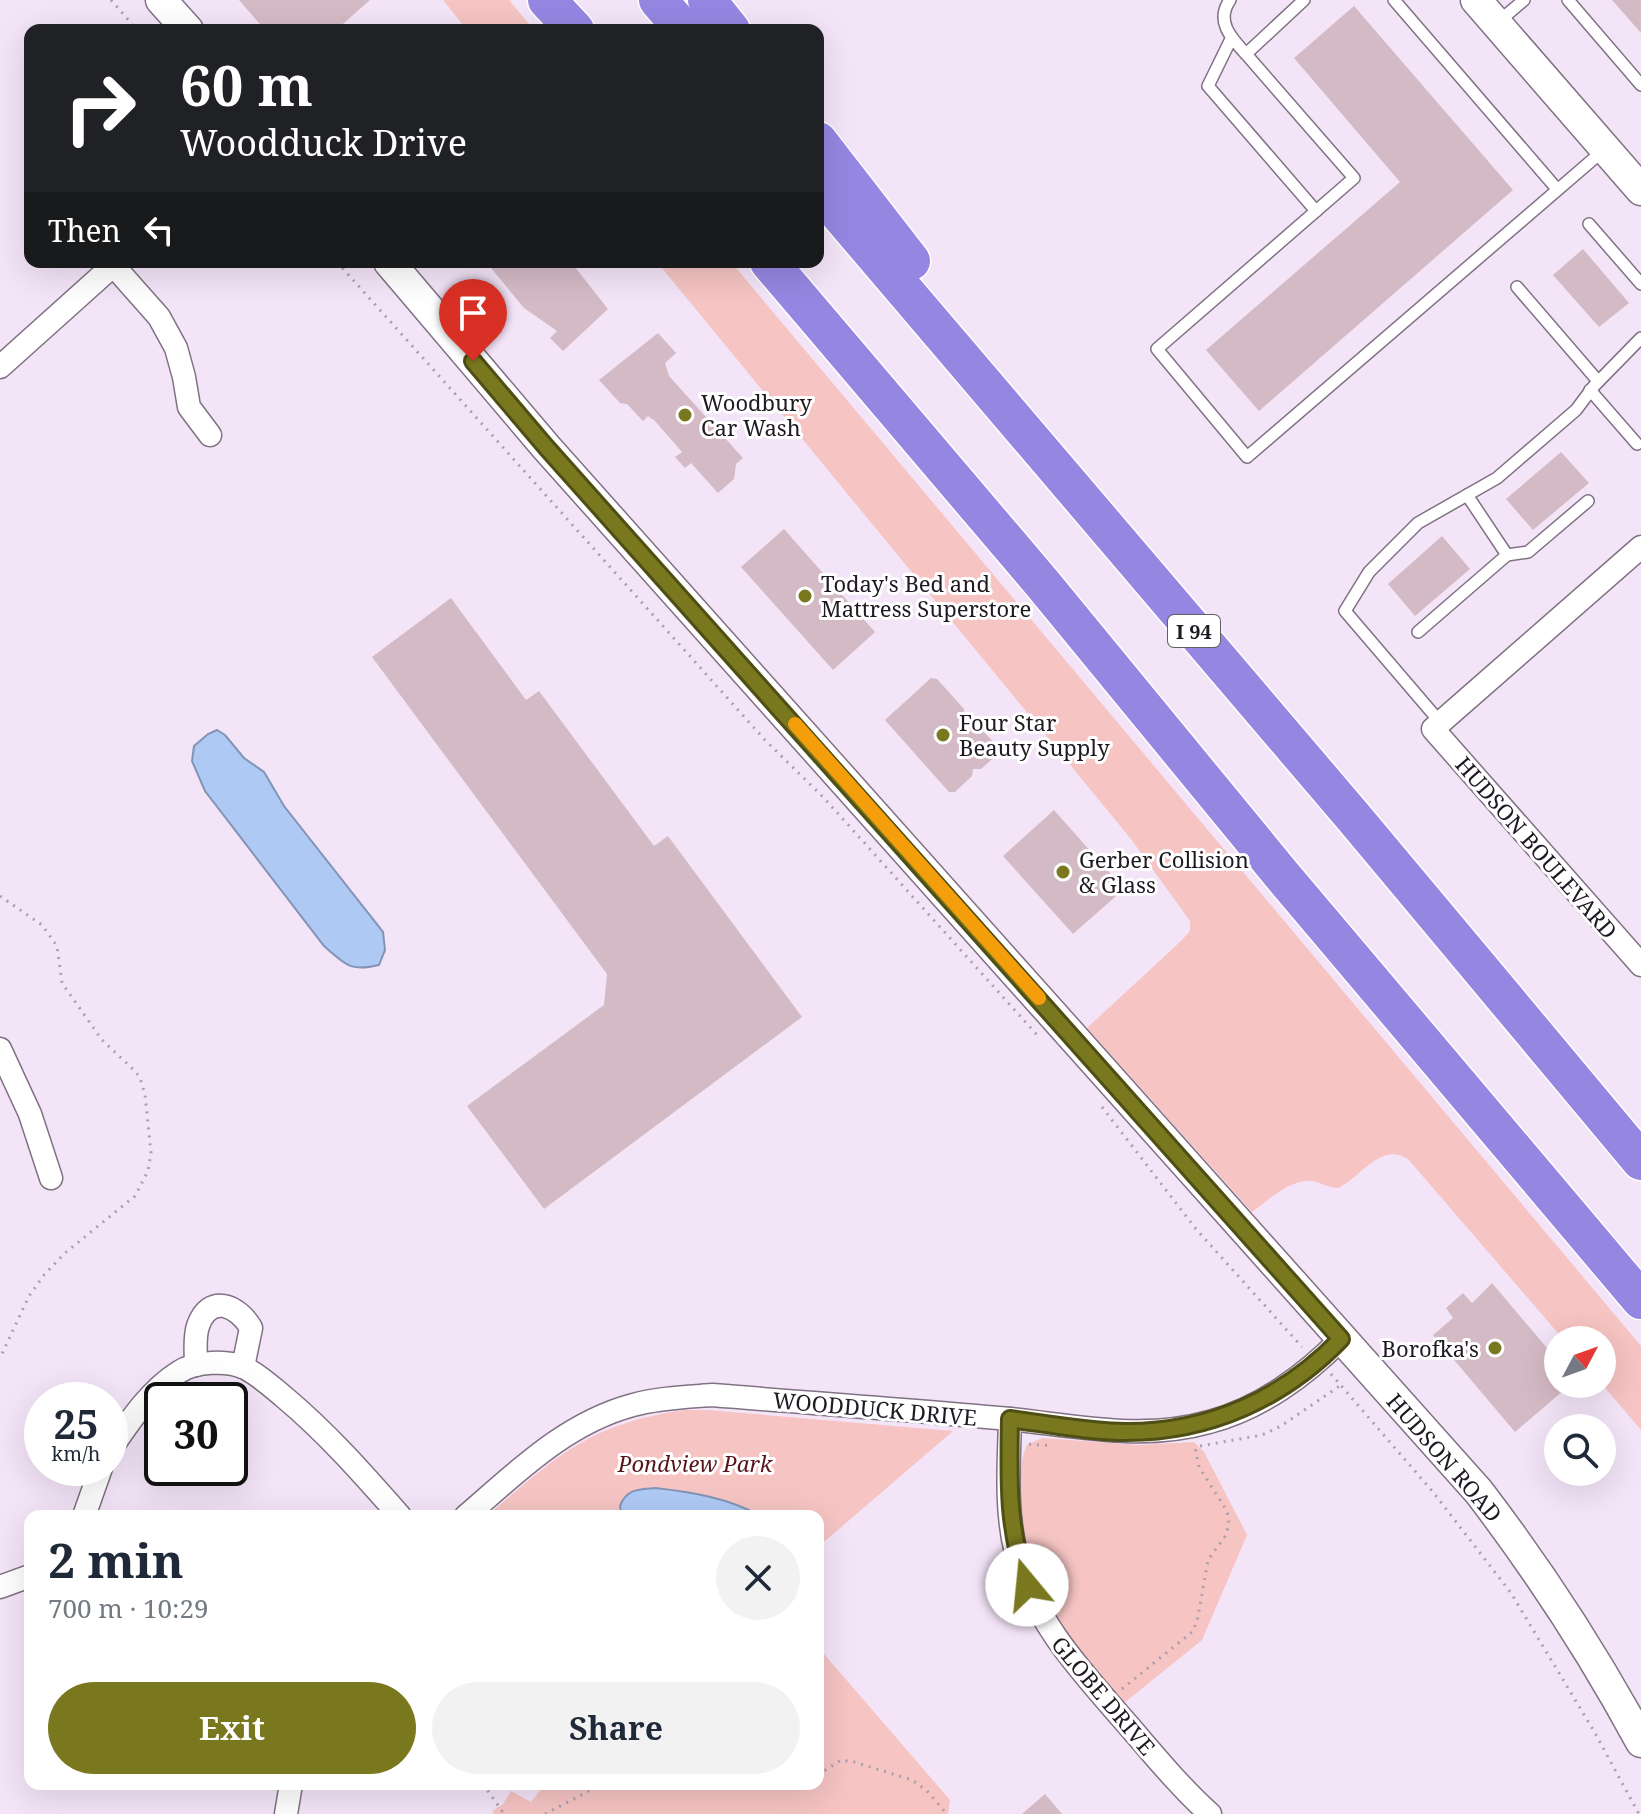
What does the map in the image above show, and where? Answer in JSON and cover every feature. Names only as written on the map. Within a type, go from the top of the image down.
[{"type":"highway","points":[[549,0],[570,24]]},
{"type":"highway","points":[[658,0],[679,24]]},
{"type":"highway","points":[[707,0],[726,24]]},
{"type":"highway","points":[[824,149],[949,310],[1033,443]]},
{"type":"highway","name":"I 94","points":[[824,196],[1355,819],[1641,1161]]},
{"type":"highway","points":[[774,268],[1042,583],[1571,1220],[1641,1300]]},
{"type":"highway","points":[[1571,1220],[1641,1311]]},
{"type":"street","points":[[161,0],[183,24]]},
{"type":"street","points":[[1476,0],[1641,190]]},
{"type":"street","points":[[0,367],[111,268]]},
{"type":"street","points":[[118,268],[159,317],[176,348],[189,407],[210,435]]},
{"type":"street","name":"HUDSON ROAD","points":[[394,268],[546,447],[1445,1453],[1517,1542],[1584,1639],[1641,1742]]},
{"type":"street","points":[[1437,726],[1641,547]]},
{"type":"street","name":"HUDSON BOULEVARD","points":[[1437,726],[1641,965]]},
{"type":"street","points":[[0,1049],[30,1114],[51,1178]]},
{"type":"street","points":[[196,1365],[198,1324],[213,1307],[223,1306],[235,1309],[251,1328],[243,1367]]},
{"type":"street","name":"WOODDUCK DRIVE","points":[[473,1510],[542,1450],[566,1434],[621,1410],[661,1400],[712,1395],[1010,1419],[1124,1432],[1169,1430],[1210,1422],[1253,1405],[1318,1362],[1341,1339]]},
{"type":"street","points":[[128,1423],[180,1371],[196,1365],[219,1363],[243,1367],[311,1419],[395,1510]]},
{"type":"street","name":"GLOBE DRIVE","points":[[1010,1419],[1008,1490],[1011,1521],[1016,1552],[1039,1611],[1069,1655],[1107,1701],[1210,1814]]},
{"type":"street","points":[[86,1510],[95,1486]]},
{"type":"street","points":[[0,1587],[24,1578]]},
{"type":"street","points":[[286,1814],[290,1790]]},
{"type":"lane","points":[[1230,0],[1223,11],[1224,25],[1231,39],[1354,178],[1157,349],[1247,457],[1605,148]]},
{"type":"lane","points":[[1246,54],[1304,0]]},
{"type":"lane","points":[[1394,0],[1557,189]]},
{"type":"lane","points":[[1496,24],[1524,0]]},
{"type":"lane","points":[[1568,0],[1641,85]]},
{"type":"lane","points":[[1231,39],[1208,86],[1316,211]]},
{"type":"lane","points":[[1589,224],[1641,284]]},
{"type":"lane","points":[[1517,287],[1637,444]]},
{"type":"lane","points":[[1437,726],[1345,611],[1369,572],[1418,523],[1497,478],[1576,410],[1594,385],[1641,338]]},
{"type":"lane","points":[[1467,495],[1507,555]]},
{"type":"lane","points":[[1418,632],[1507,555],[1528,552],[1588,501]]},
{"type":"path","points":[[111,0],[132,24]]},
{"type":"path","points":[[342,268],[765,740],[824,798],[1037,1035]]},
{"type":"path","points":[[0,896],[42,925],[57,946],[62,983],[102,1040],[140,1078],[145,1094],[151,1153],[148,1171],[135,1196],[65,1253],[44,1275],[29,1296],[0,1358]]},
{"type":"path","points":[[1101,1107],[1196,1229],[1300,1345]]},
{"type":"path","points":[[1336,1379],[1468,1534],[1511,1593],[1588,1721],[1639,1814]]},
{"type":"path","points":[[1117,1692],[1192,1632],[1197,1622],[1208,1560],[1226,1535],[1229,1523],[1227,1511],[1199,1467],[1195,1447],[1262,1435],[1281,1426],[1341,1385]]},
{"type":"path","points":[[824,1771],[841,1760],[912,1780],[927,1791],[947,1814]]},
{"type":"path","points":[[487,1790],[504,1814]]},
{"type":"path","points":[[545,1814],[591,1790]]},
{"type":"green space","points":[[443,0],[509,0],[529,24],[462,24]]},
{"type":"green space","points":[[662,268],[736,268],[1641,1346],[1641,1430],[1614,1398],[1616,1326],[1552,1326],[1408,1159],[1398,1155],[1380,1158],[1338,1188],[1312,1181],[1296,1183],[1252,1212],[1087,1028],[1181,941],[1190,931],[1190,921],[1131,839]]},
{"type":"green space","name":"Pondview Park","points":[[684,1410],[708,1410],[953,1431],[824,1542],[824,1510],[494,1510],[576,1446],[623,1424]]},
{"type":"green space","points":[[1042,1438],[1138,1445],[1194,1442],[1204,1452],[1247,1535],[1202,1640],[1124,1703],[1067,1633],[1039,1583],[1029,1555],[1023,1526],[1022,1462],[1027,1445]]},
{"type":"green space","points":[[824,1654],[950,1800],[948,1814],[494,1814],[492,1811],[503,1804],[511,1791],[531,1802],[540,1790],[824,1790]]},
{"type":"water","points":[[217,730],[244,758],[264,772],[284,806],[383,932],[385,950],[379,965],[361,968],[349,965],[324,946],[205,791],[192,761],[194,746]]},
{"type":"water","points":[[655,1488],[683,1492],[710,1497],[747,1510],[621,1510],[626,1496],[638,1490]]},
{"type":"building","points":[[239,0],[370,0],[343,24],[260,24]]},
{"type":"building","points":[[1612,0],[1641,0],[1641,33]]},
{"type":"building","points":[[1354,6],[1513,190],[1259,411],[1206,350],[1400,182],[1294,58]]},
{"type":"building","points":[[1583,249],[1629,303],[1599,327],[1553,275]]},
{"type":"building","points":[[491,268],[576,268],[608,309],[563,351],[550,338],[557,331],[524,308]]},
{"type":"building","name":"Woodbury Car Wash","points":[[658,333],[676,353],[665,363],[669,376],[743,458],[736,464],[734,479],[718,493],[691,463],[685,468],[675,457],[682,452],[655,421],[648,416],[643,421],[627,404],[620,403],[599,380]]},
{"type":"building","points":[[1561,452],[1589,483],[1533,530],[1506,499]]},
{"type":"building","points":[[784,529],[875,632],[833,670],[741,567]]},
{"type":"building","points":[[1442,536],[1470,569],[1415,616],[1388,584]]},
{"type":"building","points":[[451,598],[526,700],[539,691],[654,846],[668,836],[802,1017],[544,1209],[467,1106],[604,1005],[607,974],[372,657]]},
{"type":"building","name":"Four Star Beauty Supply","points":[[931,678],[937,679],[964,709],[964,717],[971,718],[999,748],[998,754],[981,769],[973,769],[972,776],[955,792],[949,792],[885,720]]},
{"type":"building","name":"Gerber Collision & Glass","points":[[1054,810],[1124,889],[1073,934],[1003,856]]},
{"type":"building","name":"Borofka's","points":[[1492,1283],[1544,1344],[1544,1398],[1555,1398],[1515,1432],[1433,1335],[1453,1318],[1446,1308],[1463,1293],[1472,1303]]},
{"type":"building","points":[[1045,1794],[1062,1814],[1022,1814]]},
{"type":"slow traffic","points":[[795,724],[1039,998]]},
{"type":"place","name":"Woodbury Car Wash","points":[[685,415]]},
{"type":"place","name":"Today's Bed and Mattress Superstore","points":[[805,596]]},
{"type":"place","name":"Four Star Beauty Supply","points":[[943,735]]},
{"type":"place","name":"Gerber Collision & Glass","points":[[1063,872]]},
{"type":"place","name":"Borofka's","points":[[1495,1348]]},
{"type":"route","points":[[473,361],[546,447],[1341,1339],[1318,1362],[1286,1385],[1253,1405],[1210,1422],[1169,1430],[1124,1432],[1010,1419],[1008,1490],[1011,1521],[1016,1552],[1027,1585]]}]
